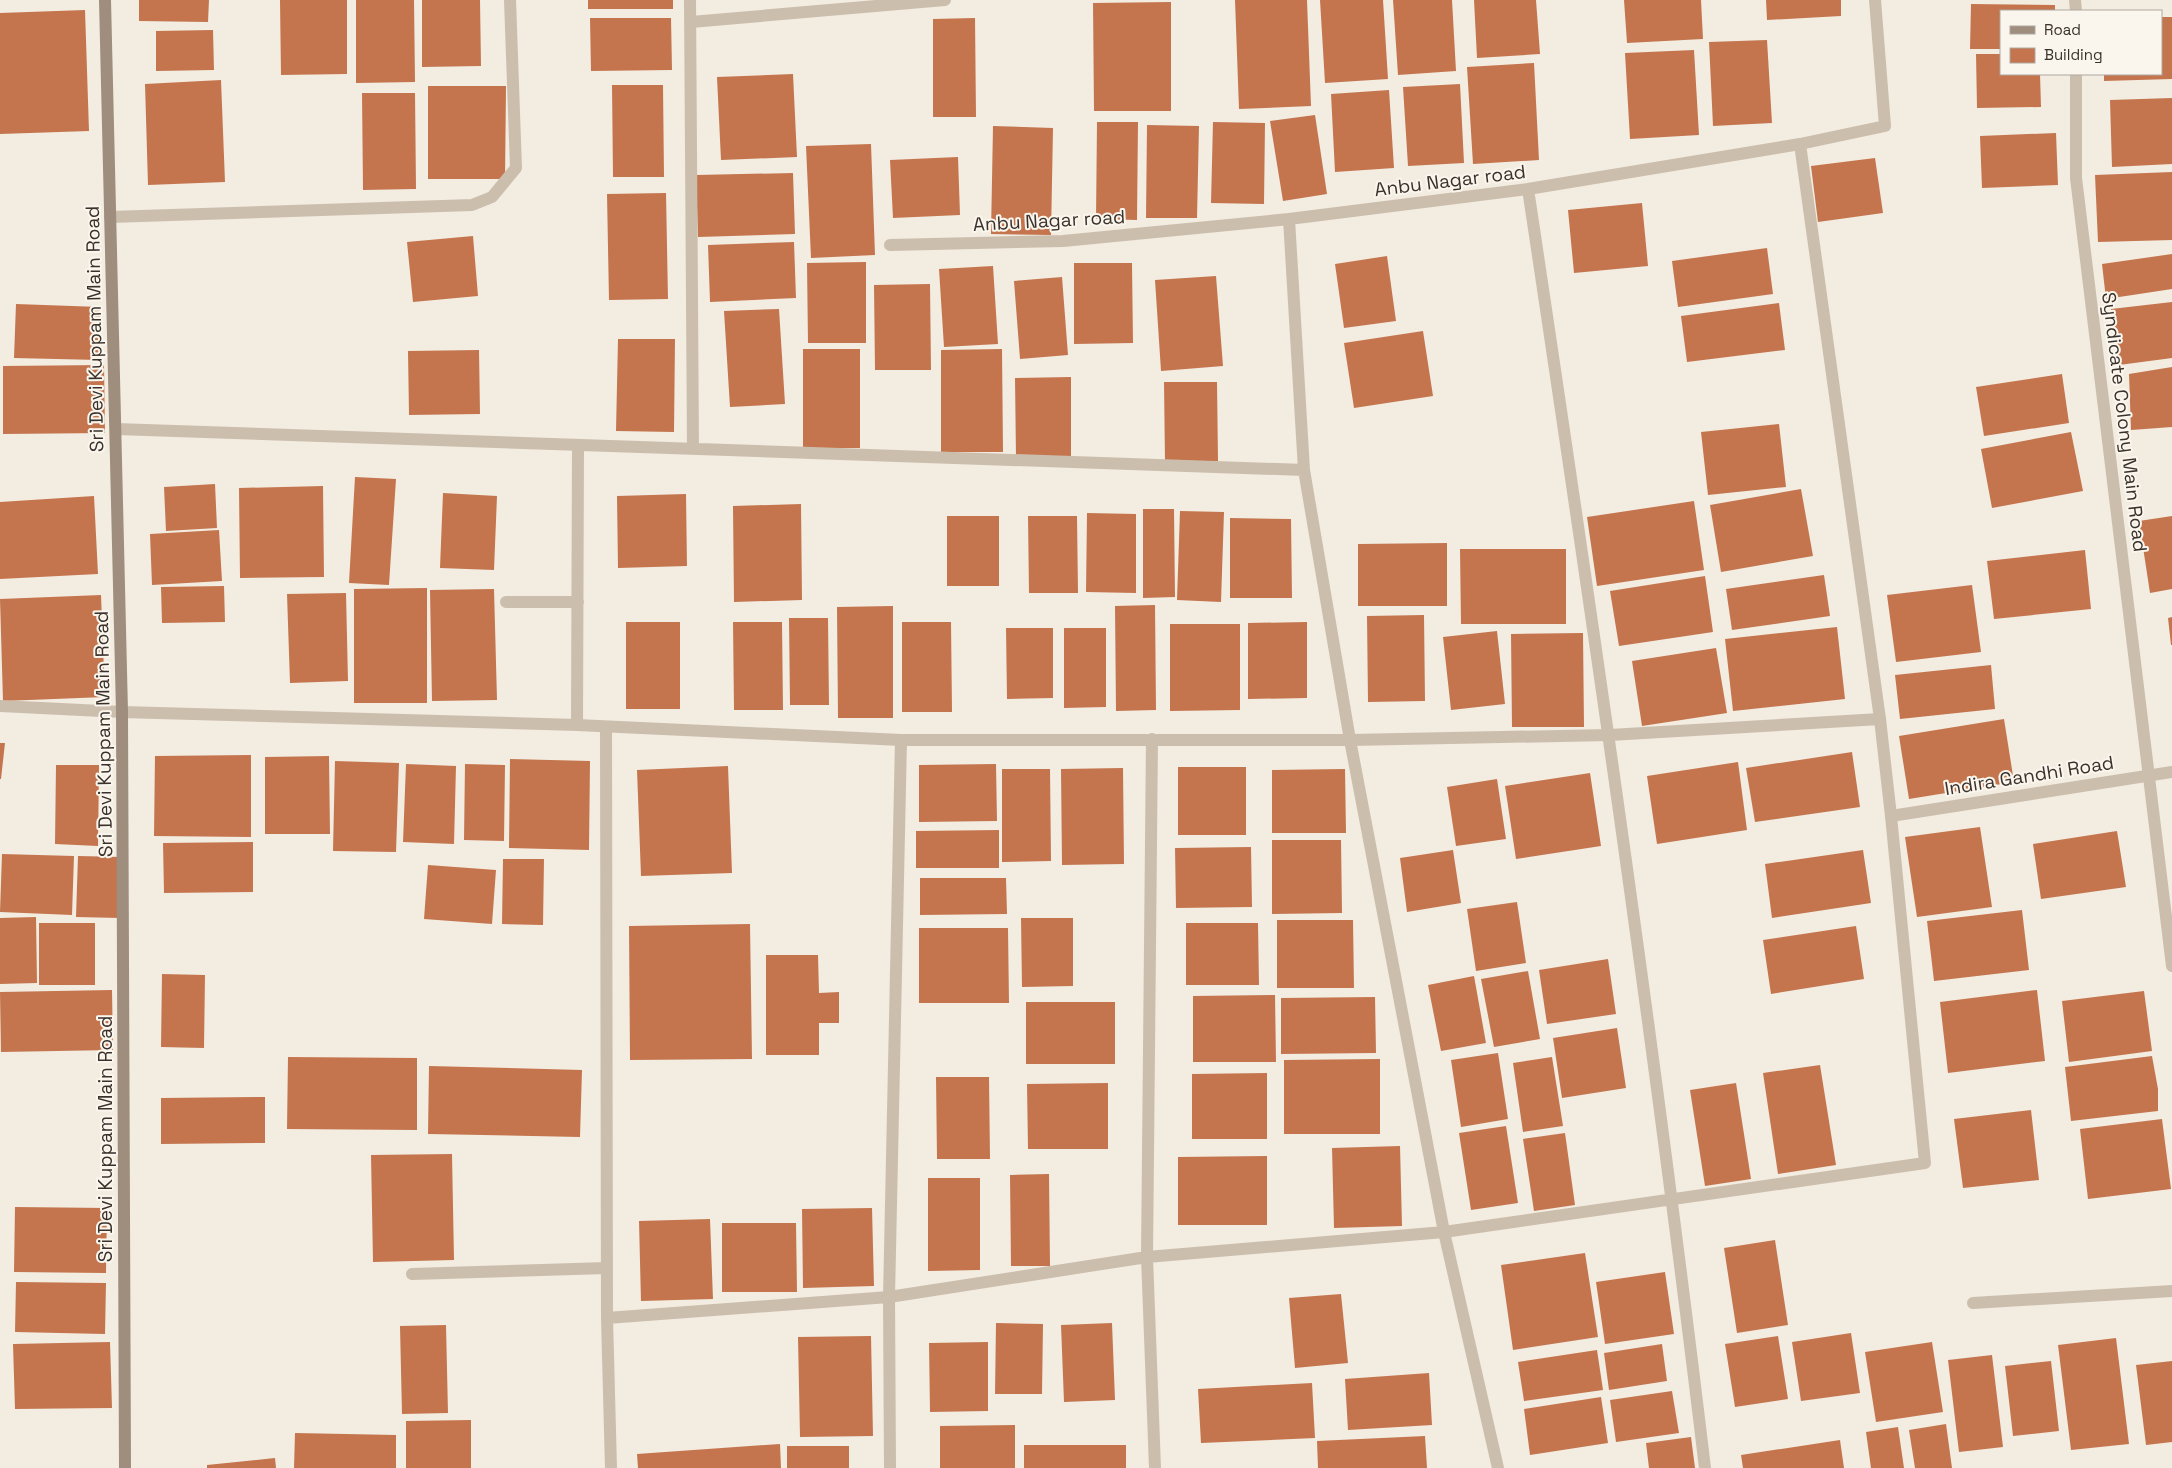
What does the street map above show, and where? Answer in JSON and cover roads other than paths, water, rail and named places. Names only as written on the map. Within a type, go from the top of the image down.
[{"type":"main road","name":"Sri Devi Kuppam Main Road","points":[[105,0],[122,712],[125,1468]]},
{"type":"street","points":[[110,217],[472,205],[492,197],[516,168],[510,0]]},
{"type":"street","points":[[690,0],[693,449]]},
{"type":"street","points":[[691,22],[945,0]]},
{"type":"street","name":"Anbu Nagar road","points":[[890,245],[1063,241],[1289,219],[1528,190],[1800,144],[1885,126],[1875,0]]},
{"type":"street","name":"Syndicate Colony Main Road","points":[[2076,75],[2076,178],[2172,966]]},
{"type":"street","points":[[607,1318],[889,1297],[1147,1257],[1444,1232],[1925,1163],[1880,719],[1800,144]]},
{"type":"street","points":[[1528,190],[1610,735],[1673,1200],[1705,1468]]},
{"type":"street","points":[[1289,219],[1304,470],[1350,740],[1444,1232],[1498,1468]]},
{"type":"street","points":[[116,429],[1304,470]]},
{"type":"street","points":[[577,725],[578,445]]},
{"type":"street","points":[[506,602],[578,602]]},
{"type":"street","points":[[0,706],[122,712],[577,725],[901,740],[1350,740],[1610,735],[1880,719]]},
{"type":"street","points":[[606,727],[607,1318],[611,1468]]},
{"type":"street","points":[[1152,739],[1147,1257],[1154,1468]]},
{"type":"street","points":[[890,1468],[889,1297],[901,740]]},
{"type":"street","name":"Indira Gandhi Road","points":[[1891,816],[2172,772]]},
{"type":"street","points":[[412,1274],[607,1268]]},
{"type":"street","points":[[1973,1302],[2172,1291]]}]
